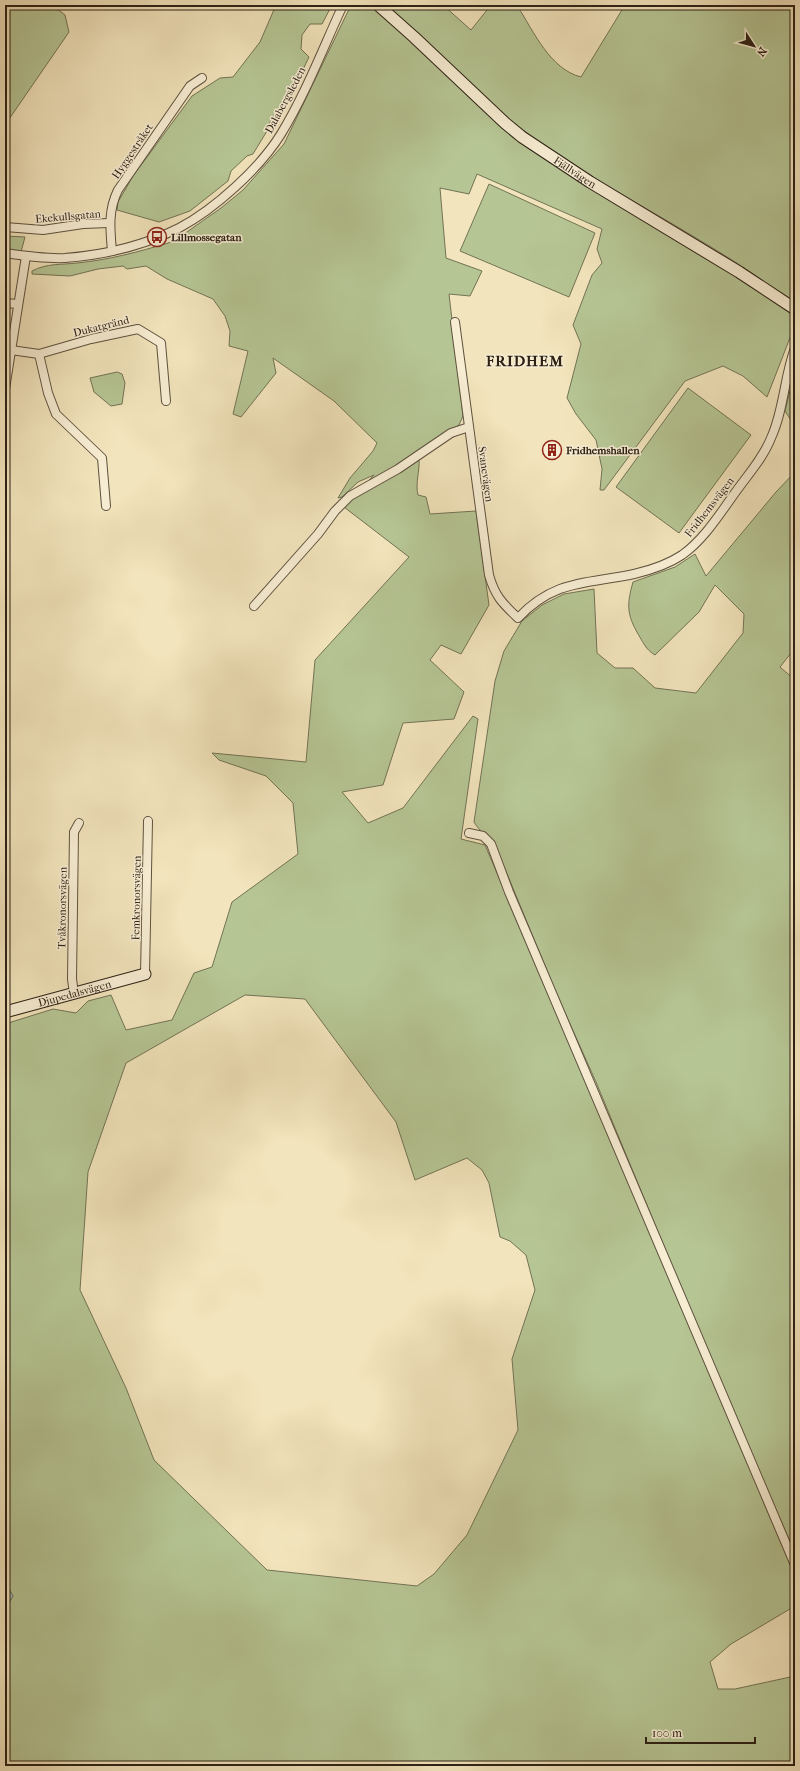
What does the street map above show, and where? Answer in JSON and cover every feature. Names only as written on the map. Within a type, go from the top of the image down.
[{"type":"street","name":"Dalabergsleden","points":[[5,253],[26,256],[65,258],[112,251],[147,241],[184,225],[228,194],[251,172],[280,135],[303,95],[342,5]]},
{"type":"street","name":"Fjällvägen","points":[[378,5],[522,137],[584,178],[726,264],[795,309]]},
{"type":"street","name":"Hyggestråket","points":[[112,251],[109,224],[114,199],[121,186],[190,86],[202,78]]},
{"type":"street","name":"Ekekullsgatan","points":[[5,227],[43,230],[83,224],[109,224]]},
{"type":"street","points":[[5,389],[26,256]]},
{"type":"street","points":[[5,303],[18,304]]},
{"type":"street","name":"Svanevägen","points":[[455,322],[489,575],[493,590],[498,598],[518,618]]},
{"type":"street","name":"Dukatgränd","points":[[11,350],[39,354],[91,339],[138,329],[161,344],[166,401]]},
{"type":"street","name":"Fridhemsvägen","points":[[518,618],[526,610],[551,592],[588,581],[621,577],[653,570],[671,562],[694,546],[730,500],[763,453],[771,438],[777,423],[785,383],[795,348]]},
{"type":"street","points":[[39,354],[48,393],[56,414],[102,458],[106,506]]},
{"type":"street","points":[[254,606],[318,534],[335,511],[350,496],[398,469],[451,433],[469,427]]},
{"type":"street","name":"Femkronorsvägen","points":[[145,974],[148,821]]},
{"type":"street","name":"Tvåkronorsvägen","points":[[74,994],[72,979],[74,832],[79,824]]},
{"type":"street","points":[[469,832],[483,836],[491,844],[512,899],[795,1566]]},
{"type":"street","name":"Djupedalsvägen","points":[[5,1012],[145,974]]},
{"type":"green space","points":[[5,5],[52,5],[65,15],[69,32],[5,125]]},
{"type":"green space","points":[[276,5],[332,5],[322,24],[310,24],[302,35],[301,49],[309,57],[283,111],[272,117],[267,131],[253,154],[247,156],[231,171],[228,181],[190,211],[159,222],[117,210],[118,202],[133,176],[192,96],[220,78],[233,77],[260,42]]},
{"type":"green space","points":[[351,5],[371,5],[383,14],[501,125],[705,254],[795,316],[793,330],[767,397],[743,376],[723,366],[685,381],[604,490],[600,490],[602,469],[596,440],[576,414],[567,398],[581,344],[573,325],[592,275],[602,263],[597,249],[602,229],[477,174],[469,194],[440,188],[446,258],[482,271],[470,296],[449,294],[463,416],[459,425],[451,430],[419,459],[417,490],[418,495],[426,497],[430,514],[476,511],[489,605],[461,654],[441,645],[430,660],[464,692],[454,719],[403,723],[383,785],[342,792],[368,823],[403,808],[473,716],[478,719],[461,839],[485,845],[795,1576],[795,1606],[731,1644],[710,1662],[718,1689],[735,1689],[795,1676],[795,1766],[5,1766],[5,1617],[8,1605],[13,1596],[5,1582],[5,1024],[53,1009],[76,1013],[88,1001],[111,995],[126,1030],[172,1020],[194,973],[212,967],[232,902],[298,854],[293,803],[266,776],[219,760],[212,753],[306,762],[315,660],[409,557],[344,507],[374,475],[358,482],[342,497],[338,498],[350,478],[373,451],[377,443],[334,401],[273,358],[276,373],[241,417],[233,414],[248,351],[229,346],[230,331],[225,316],[213,299],[167,279],[146,266],[127,269],[123,266],[98,269],[70,276],[32,274],[32,271],[49,265],[89,262],[123,255],[145,250],[177,239],[221,208],[243,190],[284,144]],"holes":[[[245,995],[305,999],[396,1122],[415,1180],[467,1158],[482,1170],[489,1183],[500,1237],[510,1241],[526,1255],[535,1290],[512,1359],[518,1430],[467,1535],[434,1574],[417,1586],[267,1570],[154,1460],[126,1388],[80,1290],[88,1172],[126,1063]]]},
{"type":"green space","points":[[387,5],[443,5],[471,30],[491,5],[514,5],[518,7],[537,38],[552,58],[570,73],[581,77],[625,5],[795,5],[795,302],[722,254],[581,170],[531,136],[507,118]]},
{"type":"green space","points":[[489,184],[595,233],[569,297],[460,251]]},
{"type":"green space","points":[[5,236],[25,237],[21,252],[5,249]]},
{"type":"green space","points":[[795,370],[795,426],[785,411]]},
{"type":"green space","points":[[117,372],[122,374],[125,383],[122,404],[111,406],[94,392],[90,378]]},
{"type":"green space","points":[[688,388],[751,435],[679,533],[616,487]]},
{"type":"green space","points":[[795,472],[795,648],[780,667],[795,680],[795,1553],[718,1377],[596,1082],[557,995],[496,847],[474,822],[495,681],[504,651],[522,621],[542,605],[564,594],[594,589],[597,653],[615,668],[633,668],[655,688],[696,693],[743,633],[744,614],[715,585],[699,612],[655,655],[644,644],[630,617],[629,598],[633,582],[675,567],[695,554],[706,576],[776,492]]},
{"type":"water","points":[[5,1582],[13,1596],[8,1605],[5,1617]]},
{"type":"place","name":"Lillmossegatan","points":[[157,237]]},
{"type":"place","name":"Fridhemshallen","points":[[552,450]]},
{"type":"district","name":"FRIDHEM","points":[[525,361]]}]
